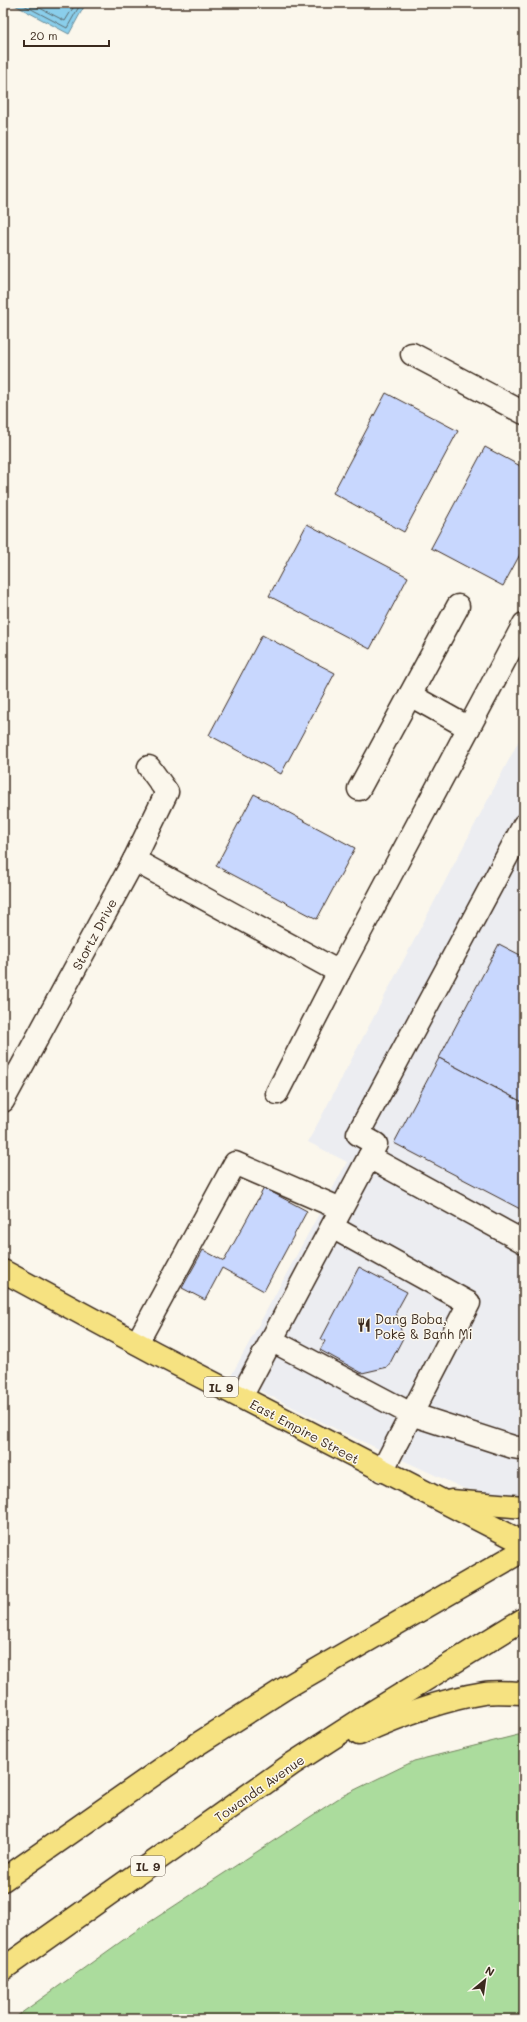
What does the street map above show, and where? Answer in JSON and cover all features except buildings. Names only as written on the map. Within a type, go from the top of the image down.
[{"type":"main road","name":"East Empire Street","points":[[3,1271],[382,1471],[524,1543]]},
{"type":"main road","points":[[441,1500],[524,1507]]},
{"type":"main road","points":[[3,1880],[193,1747],[287,1687],[524,1550]]},
{"type":"main road","name":"Towanda Avenue","points":[[3,1969],[292,1764],[368,1715],[524,1619]]},
{"type":"main road","name":"IL 9","points":[[292,1764],[402,1714],[486,1692],[524,1693]]},
{"type":"street","points":[[412,354],[524,413]]},
{"type":"street","points":[[359,789],[458,606]]},
{"type":"street","points":[[277,1093],[339,972],[524,624]]},
{"type":"street","points":[[410,696],[469,728]]},
{"type":"street","name":"Stortz Drive","points":[[3,1101],[134,860],[167,792],[149,767]]},
{"type":"street","points":[[241,1397],[376,1144],[358,1134],[524,825]]},
{"type":"street","points":[[134,860],[339,972]]},
{"type":"street","points":[[369,1157],[524,1242]]},
{"type":"street","points":[[137,1343],[235,1163],[337,1218],[469,1303],[382,1471]]},
{"type":"street","points":[[271,1340],[411,1414],[513,1447],[524,1448]]},
{"type":"shaded area","points":[[524,731],[524,1495],[520,1496],[465,1489],[340,1431],[231,1376],[347,1162],[308,1142]]},
{"type":"green space","points":[[518,1735],[524,1735],[524,2019],[13,2019],[133,1933],[342,1796],[414,1761]]},
{"type":"water","points":[[11,3],[86,3],[69,34]]},
{"type":"place","name":"Dang Boba, Poke & Banh Mi","points":[[364,1325]]}]
